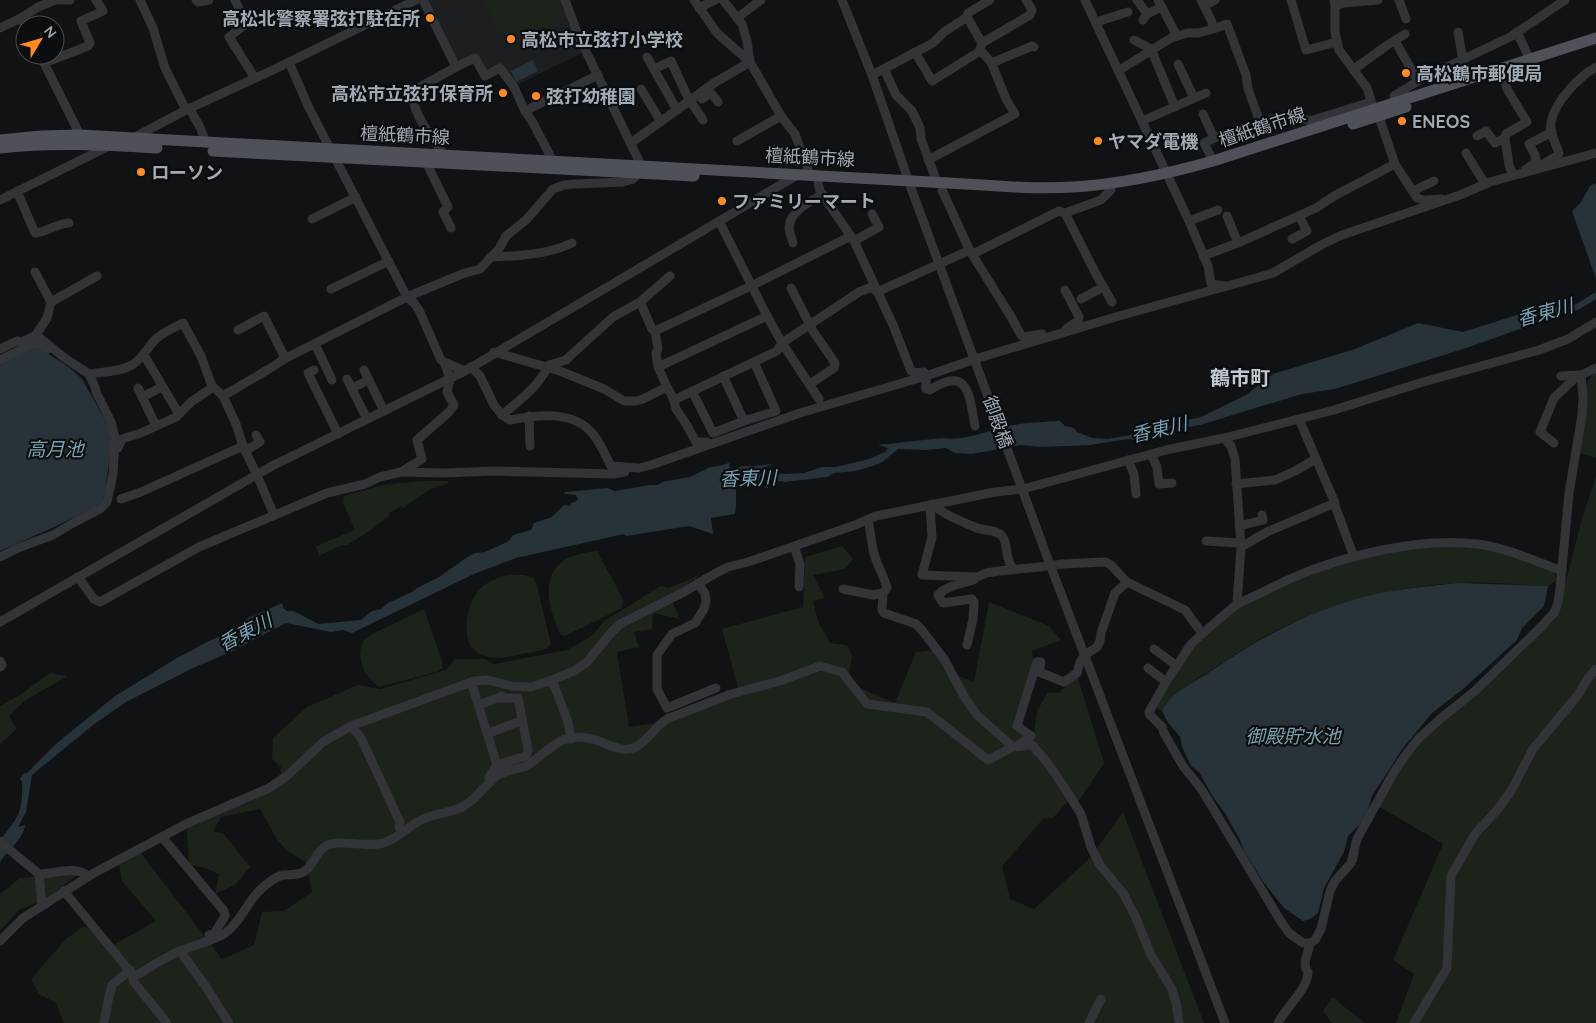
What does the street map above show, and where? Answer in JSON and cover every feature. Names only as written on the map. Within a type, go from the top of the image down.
[{"type":"main road","name":"檀紙鶴市線","points":[[1397,106],[1596,38]]},
{"type":"main road","name":"檀紙鶴市線","points":[[0,140],[41,136],[133,138],[426,162],[809,177],[1041,193],[1111,190],[1135,187],[1168,177],[1312,125],[1375,109],[1397,106],[1503,76],[1596,46]]},
{"type":"main road","name":"檀紙鶴市線","points":[[940,186],[1074,187],[1168,177],[1213,168],[1375,109]]},
{"type":"main road","name":"檀紙鶴市線","points":[[0,148],[44,144],[111,145],[444,155],[553,161],[787,181],[809,177]]},
{"type":"street","points":[[28,15],[36,4],[55,0]]},
{"type":"street","points":[[58,0],[70,0]]},
{"type":"street","points":[[65,52],[88,46],[90,43],[81,21],[104,11],[96,0]]},
{"type":"street","points":[[140,0],[153,28],[165,68],[200,127],[206,143]]},
{"type":"street","points":[[196,0],[198,2],[209,0]]},
{"type":"street","points":[[235,0],[246,24],[230,37],[255,78]]},
{"type":"street","points":[[0,200],[111,145],[133,138],[188,109],[416,0]]},
{"type":"street","points":[[423,0],[456,67]]},
{"type":"street","points":[[223,396],[285,358],[407,297],[462,274],[480,269],[499,249],[506,236],[526,220],[553,190],[564,185],[623,182],[634,179],[639,169],[631,143],[579,37],[565,0]]},
{"type":"street","points":[[715,0],[697,4],[717,33],[750,62],[781,116],[795,134],[809,177],[823,194],[852,238],[911,370],[916,374],[928,372],[929,375]]},
{"type":"street","points":[[723,0],[742,24],[750,62]]},
{"type":"street","name":"御殿橋","points":[[842,0],[872,75],[910,184],[1022,487],[1225,1023]]},
{"type":"street","points":[[915,52],[932,81],[948,72],[981,46],[1030,15],[1032,10],[1026,0]]},
{"type":"street","points":[[1085,0],[1189,221],[1208,266],[1211,284],[1229,287]]},
{"type":"street","points":[[1137,0],[1145,17],[1160,3],[1177,36]]},
{"type":"street","points":[[1213,29],[1212,22],[1203,3],[1215,0]]},
{"type":"street","points":[[1291,0],[1306,50],[1337,42]]},
{"type":"street","points":[[1378,0],[1342,4],[1334,3],[1339,50],[1367,88],[1395,164],[1418,198],[1422,200],[1447,200]]},
{"type":"street","points":[[1399,0],[1406,18]]},
{"type":"street","points":[[1397,106],[1394,96],[1397,93],[1500,42],[1565,0]]},
{"type":"street","points":[[737,18],[757,1]]},
{"type":"street","points":[[872,75],[934,42],[944,32],[967,18],[968,14],[985,1]]},
{"type":"street","points":[[1096,22],[1128,12]]},
{"type":"street","points":[[928,160],[1014,114],[992,63],[967,18]]},
{"type":"street","points":[[0,28],[15,24]]},
{"type":"street","points":[[1118,71],[1177,36],[1213,29],[1227,24],[1246,75],[1248,89],[1259,119],[1264,121],[1290,114],[1312,125]]},
{"type":"street","points":[[1458,32],[1463,60]]},
{"type":"street","points":[[1517,32],[1530,60]]},
{"type":"street","points":[[1353,70],[1406,34]]},
{"type":"street","points":[[1134,40],[1151,49],[1175,106]]},
{"type":"street","points":[[1395,41],[1418,81]]},
{"type":"street","points":[[992,63],[1032,46],[1034,48]]},
{"type":"street","points":[[647,57],[676,110]]},
{"type":"street","points":[[444,155],[426,131],[412,98],[413,92],[475,58],[485,76],[500,68],[514,87],[553,161]]},
{"type":"street","points":[[654,69],[671,61],[691,102],[703,120]]},
{"type":"street","points":[[289,62],[308,106],[407,297],[419,310],[450,378],[447,392],[454,405],[449,412],[417,440],[422,459],[401,472]]},
{"type":"street","points":[[691,102],[714,83],[750,62]]},
{"type":"street","points":[[1178,64],[1194,98]]},
{"type":"street","points":[[45,65],[80,136]]},
{"type":"street","points":[[1536,169],[1559,153],[1550,123],[1555,110],[1578,79],[1596,67]]},
{"type":"street","points":[[884,69],[896,95],[912,111],[920,128],[920,139],[928,160],[970,251],[1021,335],[1024,337],[1055,332],[1062,333],[1078,321],[1079,317],[1065,290]]},
{"type":"street","points":[[525,111],[598,75]]},
{"type":"street","points":[[1477,136],[1486,131],[1495,143],[1527,122],[1507,89],[1503,76]]},
{"type":"street","points":[[641,89],[661,122]]},
{"type":"street","points":[[631,143],[676,110],[691,102],[711,93],[718,102]]},
{"type":"street","points":[[1142,121],[1206,93]]},
{"type":"street","points":[[1203,114],[1214,138]]},
{"type":"street","points":[[737,141],[781,116]]},
{"type":"street","points":[[1524,172],[1536,160],[1529,144],[1552,132]]},
{"type":"street","points":[[1213,161],[1204,143],[1223,134]]},
{"type":"street","points":[[1505,138],[1509,165],[1513,175]]},
{"type":"street","points":[[1466,153],[1485,184]]},
{"type":"street","points":[[444,362],[468,369],[480,376],[494,405],[502,415],[510,420],[529,416],[549,416],[565,418],[579,423],[591,432],[611,466],[639,468],[810,410],[1062,333],[1273,273],[1321,244],[1342,235],[1447,200],[1485,184],[1596,153]]},
{"type":"street","points":[[426,162],[448,207],[444,212],[451,228]]},
{"type":"street","points":[[1203,256],[1238,243],[1316,208],[1334,196],[1395,164]]},
{"type":"street","points":[[0,622],[258,475],[468,369],[787,181],[809,177]]},
{"type":"street","points":[[1413,191],[1434,181]]},
{"type":"street","points":[[877,292],[968,251],[975,253],[1059,211],[1066,213],[1100,200],[1111,190]]},
{"type":"street","points":[[17,191],[35,233],[58,224],[69,223]]},
{"type":"street","points":[[793,242],[789,226],[794,216],[810,201],[823,194]]},
{"type":"street","points":[[312,219],[356,198]]},
{"type":"street","points":[[1189,221],[1218,210]]},
{"type":"street","points":[[1066,213],[1112,302]]},
{"type":"street","points":[[655,331],[852,238],[879,228],[872,214]]},
{"type":"street","points":[[1227,216],[1238,243]]},
{"type":"street","points":[[1292,239],[1307,232],[1299,216]]},
{"type":"street","points":[[719,221],[782,343],[819,399]]},
{"type":"street","points":[[490,257],[515,256],[556,250],[572,243]]},
{"type":"street","points":[[330,289],[389,261]]},
{"type":"street","points":[[0,349],[17,340],[22,342],[36,335],[47,318],[51,302],[35,272]]},
{"type":"street","points":[[51,302],[97,276]]},
{"type":"street","points":[[502,415],[534,388],[544,377],[548,366],[570,356],[613,317],[640,302],[670,276]]},
{"type":"street","points":[[674,400],[777,351],[782,343],[859,292],[872,287],[877,292]]},
{"type":"street","points":[[1081,298],[1103,287]]},
{"type":"street","points":[[791,288],[810,324],[835,363],[834,368],[810,384]]},
{"type":"street","points":[[640,302],[652,329],[655,331],[658,367],[666,387],[674,400],[676,409],[696,442],[709,442],[712,444]]},
{"type":"street","points":[[238,330],[264,316],[285,358]]},
{"type":"street","points":[[658,367],[767,316]]},
{"type":"street","points":[[0,941],[23,918],[89,876],[186,824],[269,788],[288,775],[323,742],[351,726],[474,680],[488,680],[511,686],[531,687],[574,671],[586,663],[611,632],[620,624],[728,567],[748,562],[885,514],[1022,487],[1334,410],[1423,382],[1539,350],[1568,339],[1596,322]]},
{"type":"street","points":[[89,374],[132,365],[148,351],[153,341],[184,323],[201,356],[213,387],[223,396],[274,515]]},
{"type":"street","points":[[0,557],[18,548],[54,535],[104,506],[107,502],[113,474],[115,454],[114,430],[96,392],[85,376],[36,335]]},
{"type":"street","points":[[0,360],[34,343],[39,344],[89,374],[96,392]]},
{"type":"street","points":[[315,344],[332,380]]},
{"type":"street","points":[[494,352],[548,366],[604,389],[624,401],[643,399],[666,387]]},
{"type":"street","points":[[144,355],[179,414]]},
{"type":"street","points":[[692,391],[713,434],[744,421],[776,411],[754,362]]},
{"type":"street","points":[[1554,443],[1540,432],[1554,398],[1580,375],[1596,368]]},
{"type":"street","points":[[314,370],[308,373],[338,434]]},
{"type":"street","points":[[364,370],[384,411]]},
{"type":"street","points":[[929,375],[926,389],[930,390],[951,380],[957,380],[963,384],[968,392],[975,426]]},
{"type":"street","points":[[1561,376],[1580,375]]},
{"type":"street","points":[[1562,571],[1500,549],[1480,544],[1452,542],[1391,549],[1354,557],[1292,578],[1237,604],[1191,644],[1149,709],[1150,715],[1162,727],[1164,734],[1183,766],[1202,790],[1280,920],[1296,939],[1303,943],[1310,943],[1315,940],[1321,929],[1330,891],[1335,881],[1351,863],[1356,839],[1394,772],[1419,738],[1438,720],[1476,690],[1550,617],[1558,603],[1562,571],[1569,493],[1582,415],[1583,397],[1580,375]]},
{"type":"street","points":[[723,376],[744,421]]},
{"type":"street","points":[[347,379],[367,419]]},
{"type":"street","points":[[352,388],[369,380]]},
{"type":"street","points":[[142,397],[162,387]]},
{"type":"street","points":[[115,454],[122,438],[141,433],[179,414],[191,402],[213,387]]},
{"type":"street","points":[[138,388],[156,426]]},
{"type":"street","points":[[529,416],[530,446]]},
{"type":"street","points":[[1299,419],[1335,503],[1354,557]]},
{"type":"street","points":[[1231,446],[1236,439],[1246,433]]},
{"type":"street","points":[[121,499],[260,442],[256,435]]},
{"type":"street","points":[[1224,438],[1231,446],[1235,459],[1240,545],[1237,604]]},
{"type":"street","points":[[1151,454],[1157,467],[1159,484],[1172,483]]},
{"type":"street","points":[[1236,484],[1275,480],[1316,459]]},
{"type":"street","points":[[1128,460],[1134,474],[1136,494]]},
{"type":"street","points":[[78,577],[94,599],[100,602],[199,547],[327,493],[365,484],[380,477],[401,472],[493,471],[613,474],[633,472],[639,468]]},
{"type":"street","points":[[1206,541],[1240,545],[1334,503]]},
{"type":"street","points":[[932,504],[944,513],[977,528],[1000,534],[1004,539],[1008,558],[1013,569]]},
{"type":"street","points":[[932,504],[932,537],[922,574],[977,577]]},
{"type":"street","points":[[1239,526],[1263,520],[1262,515]]},
{"type":"street","points":[[868,520],[874,556],[885,579],[887,588],[883,593],[882,610],[884,613],[916,624],[921,629],[944,659],[965,698],[977,715],[1015,746],[1032,745],[1047,762],[1081,814],[1091,847],[1100,865],[1123,893],[1136,918],[1151,955],[1172,989],[1178,1007],[1180,1023]]},
{"type":"street","points":[[794,546],[800,564],[799,587]]},
{"type":"street","points":[[1062,564],[1105,562],[1111,565],[1127,582],[1185,610],[1202,633]]},
{"type":"street","points":[[967,645],[973,619],[974,602],[972,599],[942,603],[938,595],[952,586],[972,580],[986,573],[1040,566]]},
{"type":"street","points":[[131,972],[137,974],[180,951],[223,935],[231,929],[258,892],[275,878],[282,875],[299,874],[305,871],[328,844],[376,845],[387,841],[422,819],[462,808],[473,800],[497,776],[506,771],[526,766],[551,747],[564,740],[578,738],[595,740],[615,748],[627,749],[639,745],[667,719],[731,694],[820,666],[842,672],[867,704],[927,712],[988,760],[1032,736],[1017,726],[1037,662],[1040,662],[1039,672],[1064,682],[1077,673],[1080,662],[1085,655],[1097,647],[1100,641],[1101,632],[1115,593],[1127,582]]},
{"type":"street","points":[[698,583],[705,594],[704,609],[695,623],[672,634],[657,655],[658,688],[667,708],[716,688]]},
{"type":"street","points":[[843,589],[873,595],[883,593]]},
{"type":"street","points":[[1154,649],[1177,666]]},
{"type":"street","points":[[0,661],[2,665],[0,667]]},
{"type":"street","points":[[1148,668],[1166,682]]},
{"type":"street","points":[[1414,1023],[1447,968],[1451,876],[1475,834],[1498,809],[1511,791],[1533,748],[1578,695],[1596,669]]},
{"type":"street","points":[[552,680],[568,722],[571,739]]},
{"type":"street","points":[[479,704],[499,698],[514,691],[519,686]]},
{"type":"street","points":[[473,688],[498,764]]},
{"type":"street","points":[[489,784],[490,777],[498,764],[526,756],[528,750],[518,698],[499,698]]},
{"type":"street","points":[[488,733],[522,721]]},
{"type":"street","points":[[351,726],[360,738],[400,822],[399,827]]},
{"type":"street","points":[[162,837],[224,911],[225,916],[214,934],[209,935],[210,940]]},
{"type":"street","points":[[0,842],[39,874],[42,906]]},
{"type":"street","points":[[39,874],[70,870],[84,872],[89,876]]},
{"type":"street","points":[[64,891],[131,972],[133,980],[168,1023]]},
{"type":"street","points":[[1278,1023],[1283,1013],[1307,981],[1308,972],[1304,964],[1310,943]]},
{"type":"street","points":[[180,951],[229,1023]]},
{"type":"street","points":[[104,1023],[108,996],[112,985],[131,972]]},
{"type":"street","points":[[1089,1023],[1101,999]]},
{"type":"shaded area","name":"高松市立弦打小学校","points":[[425,0],[563,0],[584,52],[515,86],[508,77],[503,64],[485,74],[476,55],[459,64]]},
{"type":"shaded area","points":[[484,0],[559,0],[565,18],[554,23],[555,26],[511,44],[503,30],[499,32]]},
{"type":"shaded area","points":[[1596,368],[1596,458],[1572,451],[1584,388]]},
{"type":"shaded area","points":[[1596,476],[1596,1023],[1396,1023],[1414,974],[1393,960],[1443,844],[1378,806],[1403,764],[1434,725],[1501,667],[1562,596],[1581,522]]},
{"type":"shaded area","points":[[421,481],[448,481],[448,484],[430,490],[403,508],[401,506],[389,513],[389,516],[368,532],[347,545],[342,545],[319,556],[316,546],[355,530],[343,502],[344,496],[383,485]]},
{"type":"shaded area","points":[[1444,543],[1499,550],[1553,570],[1557,580],[1548,586],[1479,582],[1432,585],[1383,593],[1335,606],[1266,636],[1185,687],[1171,698],[1162,711],[1156,708],[1154,713],[1154,704],[1185,655],[1242,605],[1302,575],[1370,555]]},
{"type":"shaded area","points":[[842,546],[853,559],[845,569],[813,575],[825,598],[813,601],[818,621],[830,643],[847,645],[852,656],[848,683],[895,703],[916,652],[933,650],[951,673],[974,682],[989,602],[1049,626],[1061,640],[1032,651],[1034,664],[1016,726],[1034,734],[1037,711],[1048,692],[1059,693],[1077,675],[1104,763],[1078,802],[1067,802],[1053,818],[1043,819],[1002,866],[1010,899],[1034,909],[1090,858],[1123,812],[1204,1023],[64,1023],[56,1003],[39,994],[31,979],[66,939],[84,926],[101,937],[110,947],[156,921],[122,881],[119,863],[140,852],[222,959],[254,945],[262,912],[284,911],[312,892],[306,862],[287,851],[278,841],[260,809],[221,817],[213,832],[223,833],[250,867],[236,884],[215,894],[219,874],[206,868],[189,865],[187,829],[269,790],[281,782],[281,767],[272,759],[273,738],[307,707],[358,685],[381,689],[446,670],[455,659],[484,659],[494,664],[567,650],[593,635],[605,620],[660,586],[669,588],[700,575],[670,597],[680,619],[653,613],[652,629],[634,632],[639,647],[617,652],[629,727],[672,721],[740,695],[722,629],[803,607],[805,557]]},
{"type":"shaded area","points":[[597,551],[622,597],[622,608],[565,636],[560,634],[550,605],[549,584],[552,575],[557,566],[566,559]]},
{"type":"shaded area","points":[[524,575],[534,578],[551,644],[542,650],[501,658],[485,656],[473,649],[469,642],[466,623],[471,604],[475,595],[487,583],[499,577]]},
{"type":"shaded area","points":[[424,609],[442,661],[442,668],[436,672],[379,687],[365,672],[361,662],[360,652],[363,641],[372,634]]},
{"type":"shaded area","points":[[50,673],[68,676],[24,701],[9,716],[17,729],[0,744],[0,706],[20,695]]},
{"type":"shaded area","points":[[79,873],[47,899],[19,910],[0,931],[0,894],[20,878]]},
{"type":"shaded area","points":[[1332,997],[1365,1023],[1332,1023],[1323,1011]]},
{"type":"water","points":[[533,60],[538,71],[516,82],[511,71]]},
{"type":"water","points":[[1596,183],[1596,279],[1572,211],[1581,202],[1590,186]]},
{"type":"water","name":"香東川","points":[[1596,292],[1596,299],[1578,310],[1552,315],[1520,329],[1466,348],[1335,389],[1302,394],[1200,425],[1140,436],[1135,440],[1128,439],[1090,445],[1042,447],[1021,445],[972,454],[955,453],[946,448],[926,450],[898,449],[882,462],[873,466],[855,471],[835,473],[827,477],[785,482],[772,480],[736,482],[735,514],[711,518],[713,534],[689,526],[626,536],[624,534],[516,558],[474,574],[352,633],[343,630],[331,632],[286,623],[126,702],[93,725],[32,775],[26,812],[18,827],[25,825],[24,831],[0,863],[0,837],[17,818],[21,805],[22,781],[20,780],[23,774],[27,773],[57,743],[115,696],[177,658],[211,640],[227,634],[230,628],[235,628],[248,618],[282,603],[283,608],[287,611],[294,611],[318,624],[361,620],[372,611],[381,609],[388,603],[439,577],[475,553],[485,552],[509,541],[513,535],[531,530],[534,523],[552,517],[564,505],[570,506],[571,503],[578,499],[576,495],[564,494],[565,492],[607,488],[615,491],[658,485],[662,482],[690,477],[710,467],[729,463],[730,469],[772,464],[760,470],[783,474],[804,473],[822,467],[836,467],[869,459],[885,452],[888,448],[878,445],[942,438],[960,438],[1025,423],[1060,421],[1065,426],[1074,428],[1077,432],[1093,438],[1108,439],[1144,431],[1152,432],[1163,426],[1178,425],[1184,421],[1201,417],[1246,395],[1273,374],[1355,349],[1418,323],[1463,332],[1532,310],[1571,307]]},
{"type":"water","name":"高月池","points":[[38,347],[70,368],[82,379],[110,429],[111,447],[105,492],[102,501],[95,507],[0,551],[0,365],[30,348]]},
{"type":"water","name":"御殿貯水池","points":[[1459,583],[1548,586],[1544,606],[1522,628],[1517,640],[1462,690],[1432,713],[1403,748],[1372,796],[1368,810],[1360,824],[1348,836],[1344,852],[1324,888],[1318,913],[1310,919],[1303,921],[1284,908],[1264,883],[1244,851],[1225,813],[1213,797],[1199,772],[1191,766],[1182,747],[1180,737],[1167,721],[1162,711],[1170,699],[1189,685],[1248,647],[1288,625],[1331,607],[1376,594]]},
{"type":"waterway","points":[[1356,861],[1358,852]]},
{"type":"tunnel","points":[[1040,567],[1062,564]]},
{"type":"place","name":"高松北警察署弦打駐在所","points":[[430,18]]},
{"type":"place","name":"高松市立弦打小学校","points":[[511,39]]},
{"type":"place","name":"高松鶴市郵便局","points":[[1406,73]]},
{"type":"place","name":"高松市立弦打保育所","points":[[503,93]]},
{"type":"place","name":"弦打幼稚園","points":[[536,96]]},
{"type":"place","name":"ENEOS","points":[[1402,121]]},
{"type":"place","name":"ヤマダ電機","points":[[1098,141]]},
{"type":"place","name":"ローソン","points":[[141,172]]},
{"type":"place","name":"ファミリーマート","points":[[722,201]]},
{"type":"district","name":"鶴市町","points":[[1240,377]]}]
